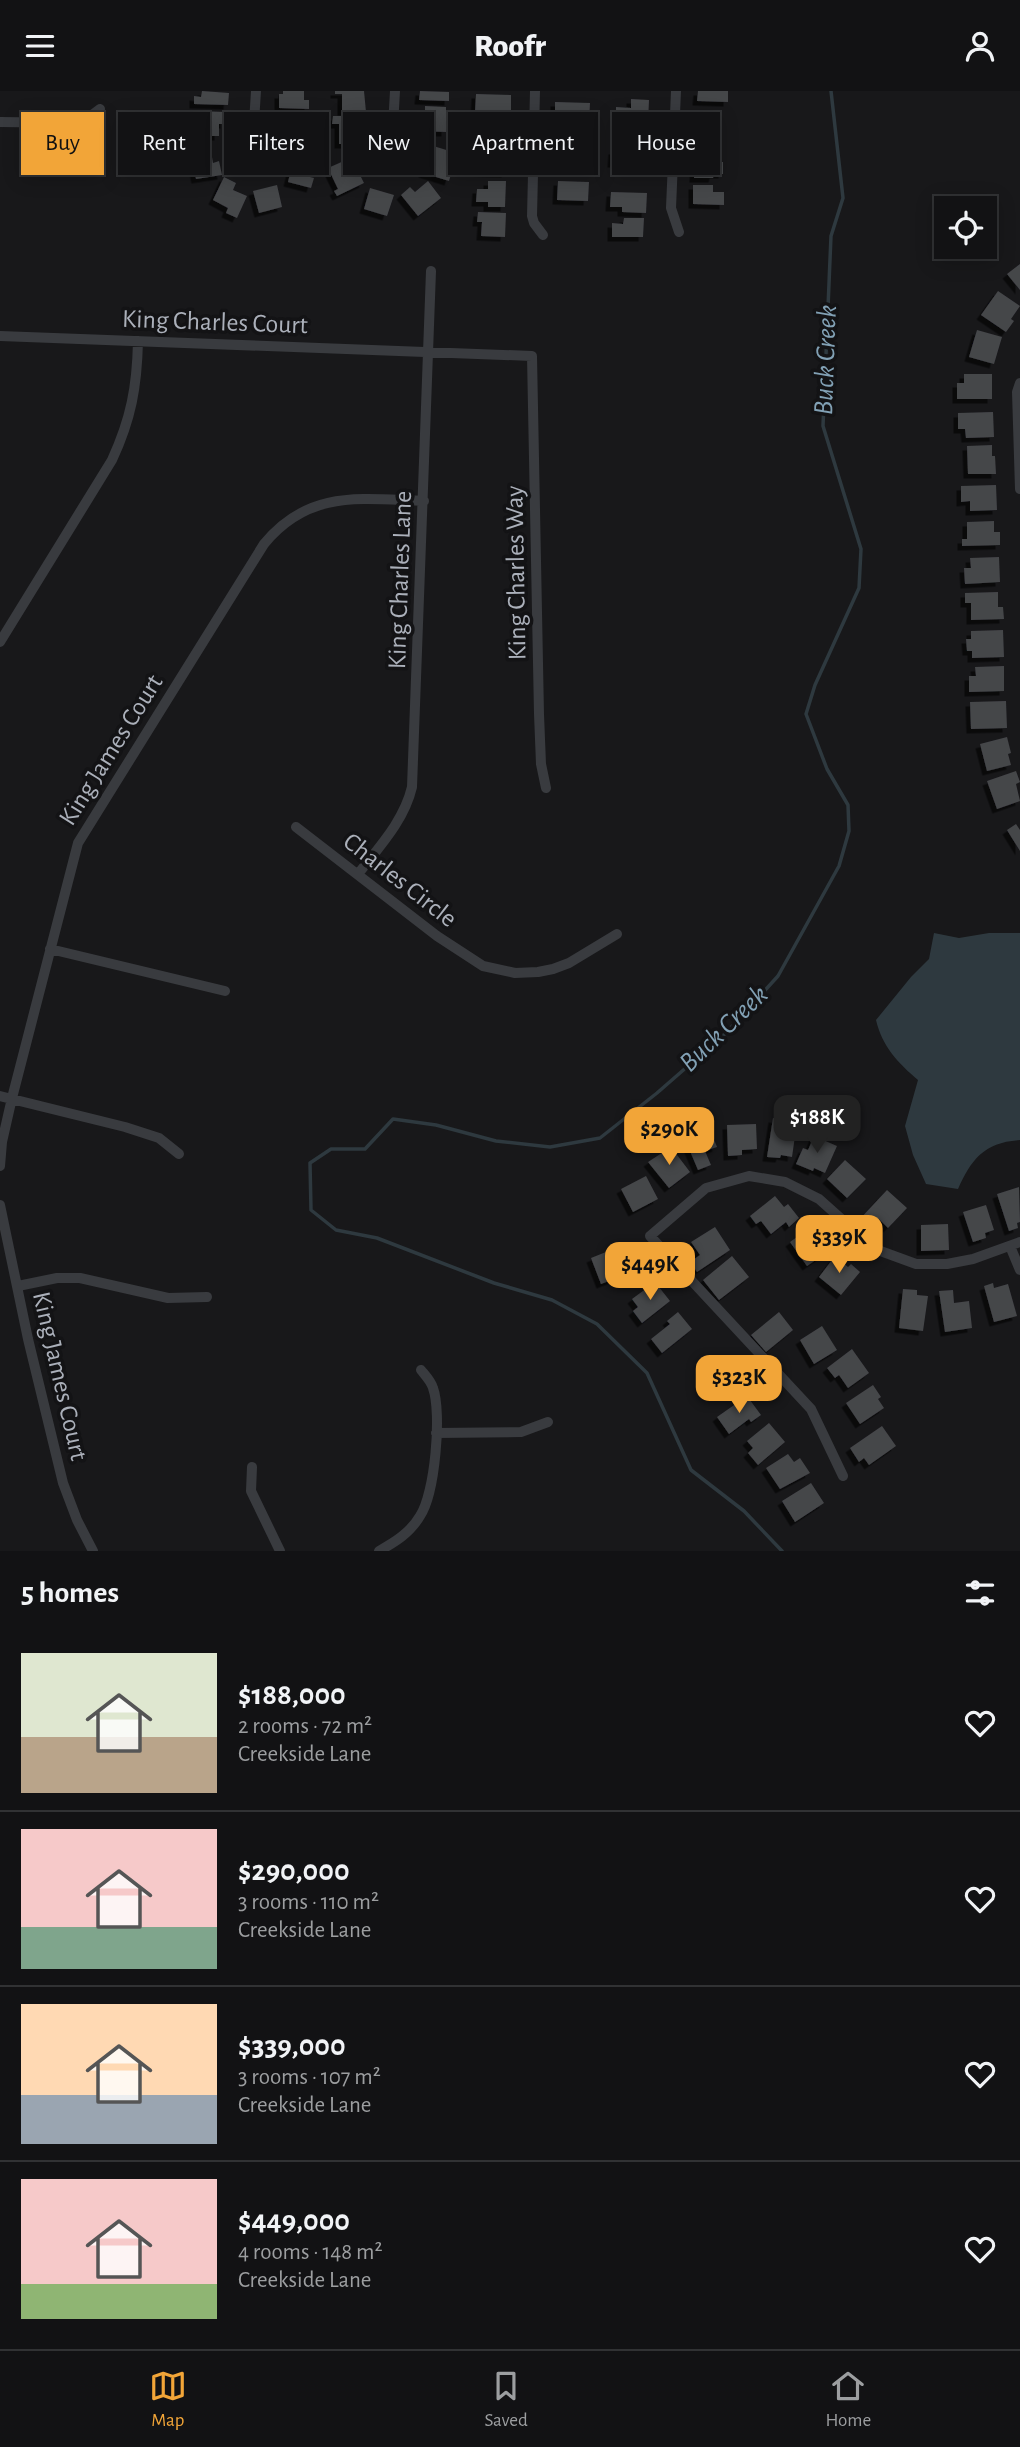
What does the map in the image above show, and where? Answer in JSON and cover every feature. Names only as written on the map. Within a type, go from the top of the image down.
[{"type":"street","points":[[255,112],[256,91]]},
{"type":"street","points":[[394,112],[395,91]]},
{"type":"street","points":[[536,91],[532,216],[543,235]]},
{"type":"street","points":[[676,91],[671,208],[679,232]]},
{"type":"street","points":[[0,122],[77,123],[100,109]]},
{"type":"street","name":"King Charles Lane","points":[[358,873],[405,810],[412,787],[431,271]]},
{"type":"street","name":"King Charles Court","points":[[0,336],[532,356]]},
{"type":"street","points":[[0,642],[112,460],[133,404],[138,341]]},
{"type":"street","name":"King Charles Way","points":[[532,356],[539,714],[541,764],[546,788]]},
{"type":"street","points":[[1020,383],[1017,392],[1020,489]]},
{"type":"street","name":"King James Court","points":[[0,1166],[2,1142],[12,1098],[73,856],[85,829],[264,544],[274,531],[295,515],[324,503],[355,499],[424,501]]},
{"type":"street","name":"Charles Circle","points":[[296,827],[446,943],[480,965],[515,973],[554,969],[580,957],[617,934]]},
{"type":"street","points":[[50,949],[226,991]]},
{"type":"street","points":[[0,1096],[159,1138],[179,1154]]},
{"type":"street","points":[[843,1476],[811,1409],[650,1236],[706,1188],[749,1177],[785,1182],[819,1199],[875,1249],[916,1264],[947,1264],[973,1259],[1015,1244],[1020,1270]]},
{"type":"street","name":"King James Court","points":[[0,1205],[28,1339],[63,1483],[77,1520],[93,1551]]},
{"type":"street","points":[[18,1286],[57,1278],[79,1278],[168,1298],[206,1297]]},
{"type":"street","points":[[379,1551],[409,1530],[426,1505],[434,1473],[436,1433],[433,1388],[421,1370]]},
{"type":"street","points":[[436,1433],[521,1432],[548,1422]]},
{"type":"street","points":[[252,1467],[251,1491],[279,1551]]},
{"type":"shaded area","points":[[934,933],[959,938],[989,933],[1020,933],[1020,1140],[988,1148],[968,1169],[958,1189],[926,1184],[913,1155],[905,1126],[918,1080],[892,1053],[882,1038],[876,1020],[929,959]]},
{"type":"building","points":[[202,91],[229,93],[228,105],[194,104],[194,96],[201,97]]},
{"type":"building","points":[[283,91],[304,91],[304,100],[309,100],[309,109],[279,108],[279,94],[283,94]]},
{"type":"building","points":[[335,91],[364,91],[366,112],[342,111],[342,94],[335,94]]},
{"type":"building","points":[[420,91],[449,92],[449,101],[419,100]]},
{"type":"building","points":[[698,91],[728,91],[728,102],[697,101]]},
{"type":"building","points":[[476,94],[511,95],[511,112],[475,112]]},
{"type":"building","points":[[631,99],[649,100],[648,112],[616,112],[616,107],[631,108]]},
{"type":"building","points":[[555,102],[590,103],[590,112],[555,112]]},
{"type":"building","points":[[425,106],[446,107],[446,132],[434,132],[434,112],[425,112]]},
{"type":"building","points":[[199,111],[225,112],[224,124],[219,124],[219,136],[210,136],[210,112]]},
{"type":"building","points":[[333,116],[343,116],[343,144],[339,144],[339,124],[332,124]]},
{"type":"building","points":[[434,146],[448,150],[449,181],[430,175],[434,175]]},
{"type":"building","points":[[210,151],[213,163],[219,161],[222,175],[196,179],[195,175],[210,175]]},
{"type":"building","points":[[343,161],[343,175],[360,175],[364,183],[337,196],[334,191],[338,189],[329,168]]},
{"type":"building","points":[[720,162],[723,162],[723,174],[720,174]]},
{"type":"building","points":[[290,175],[311,175],[314,178],[311,188],[288,182]]},
{"type":"building","points":[[694,175],[714,175],[713,178],[694,178]]},
{"type":"building","points":[[224,177],[236,183],[233,190],[247,196],[237,218],[226,213],[228,208],[213,200]]},
{"type":"building","points":[[428,181],[441,198],[418,216],[401,195],[410,187],[415,192]]},
{"type":"building","points":[[488,181],[506,181],[505,207],[488,207],[488,202],[476,202],[477,189],[488,189]]},
{"type":"building","points":[[558,181],[589,182],[588,201],[557,200]]},
{"type":"building","points":[[277,185],[282,207],[259,213],[253,191]]},
{"type":"building","points":[[693,185],[713,185],[713,192],[724,192],[724,205],[693,204]]},
{"type":"building","points":[[370,188],[394,195],[387,216],[364,209]]},
{"type":"building","points":[[611,192],[647,193],[646,213],[622,212],[622,207],[610,207]]},
{"type":"building","points":[[478,212],[506,213],[505,237],[481,236],[482,222],[477,222]]},
{"type":"building","points":[[624,218],[644,218],[643,237],[612,237],[612,223],[623,224]]},
{"type":"building","points":[[1020,264],[1020,290],[1007,274]]},
{"type":"building","points":[[998,291],[1020,306],[1006,332],[981,315]]},
{"type":"building","points":[[977,330],[1002,337],[994,364],[969,357]]},
{"type":"building","points":[[964,374],[992,374],[992,399],[957,399],[957,383],[964,383]]},
{"type":"building","points":[[993,412],[994,437],[966,438],[965,429],[958,429],[958,413]]},
{"type":"building","points":[[992,445],[996,474],[968,474],[967,446]]},
{"type":"building","points":[[996,485],[997,510],[970,511],[970,501],[961,502],[961,486]]},
{"type":"building","points":[[994,521],[994,532],[1000,532],[1000,545],[962,546],[962,539],[967,539],[967,522]]},
{"type":"building","points":[[999,557],[1000,582],[965,584],[964,568],[971,568],[970,558]]},
{"type":"building","points":[[998,592],[998,607],[1003,607],[1004,619],[971,620],[971,603],[965,603],[965,593]]},
{"type":"building","points":[[1003,630],[1004,657],[972,658],[972,651],[967,651],[966,639],[971,639],[971,631]]},
{"type":"building","points":[[1004,666],[1004,691],[969,692],[969,676],[976,676],[975,667]]},
{"type":"building","points":[[1006,701],[1007,728],[971,729],[970,702]]},
{"type":"building","points":[[1007,737],[1011,765],[987,771],[980,744]]},
{"type":"building","points":[[1016,771],[1020,782],[1016,784],[1020,801],[997,809],[987,781]]},
{"type":"building","points":[[1016,824],[1020,830],[1020,851],[1007,830]]},
{"type":"building","points":[[773,1118],[797,1122],[792,1157],[767,1157]]},
{"type":"building","points":[[707,1122],[717,1147],[705,1151],[711,1165],[698,1170],[682,1132]]},
{"type":"building","points":[[756,1124],[757,1149],[742,1150],[742,1155],[728,1156],[727,1125]]},
{"type":"building","points":[[814,1136],[837,1146],[825,1173],[796,1164],[803,1148],[808,1150]]},
{"type":"building","points":[[671,1147],[690,1172],[669,1188],[648,1162]]},
{"type":"building","points":[[845,1160],[866,1179],[847,1198],[827,1179]]},
{"type":"building","points":[[646,1176],[658,1199],[633,1212],[621,1189]]},
{"type":"building","points":[[1019,1187],[1020,1222],[1017,1223],[1018,1228],[1009,1231],[997,1194]]},
{"type":"building","points":[[887,1190],[907,1208],[888,1228],[879,1219],[869,1229],[859,1220]]},
{"type":"building","points":[[775,1196],[784,1207],[788,1204],[799,1218],[789,1227],[786,1222],[771,1234],[761,1221],[756,1224],[750,1216]]},
{"type":"building","points":[[986,1205],[994,1230],[985,1233],[986,1238],[973,1242],[963,1212]]},
{"type":"building","points":[[948,1224],[949,1250],[921,1251],[921,1225]]},
{"type":"building","points":[[715,1227],[730,1250],[697,1272],[690,1262],[700,1255],[691,1242]]},
{"type":"building","points":[[811,1227],[820,1240],[824,1238],[832,1249],[807,1266],[790,1242]]},
{"type":"building","points":[[616,1248],[625,1275],[601,1284],[591,1258]]},
{"type":"building","points":[[732,1256],[749,1277],[719,1300],[703,1280]]},
{"type":"building","points":[[835,1256],[848,1267],[851,1264],[860,1272],[841,1295],[819,1277]]},
{"type":"building","points":[[655,1282],[670,1301],[642,1323],[633,1311],[638,1307],[632,1299]]},
{"type":"building","points":[[993,1283],[994,1288],[1008,1284],[1017,1316],[994,1322],[984,1286]]},
{"type":"building","points":[[903,1289],[917,1290],[917,1295],[928,1296],[923,1331],[899,1328]]},
{"type":"building","points":[[953,1290],[954,1303],[969,1301],[972,1328],[945,1332],[939,1291]]},
{"type":"building","points":[[678,1312],[692,1329],[662,1353],[651,1339],[670,1324],[667,1321]]},
{"type":"building","points":[[779,1312],[793,1330],[766,1352],[751,1335]]},
{"type":"building","points":[[822,1326],[837,1350],[814,1364],[800,1340]]},
{"type":"building","points":[[852,1349],[869,1373],[848,1388],[839,1375],[835,1378],[827,1368]]},
{"type":"building","points":[[873,1385],[884,1408],[860,1424],[846,1403]]},
{"type":"building","points":[[747,1396],[761,1415],[751,1422],[749,1419],[729,1434],[717,1417]]},
{"type":"building","points":[[769,1423],[785,1442],[758,1465],[748,1453],[753,1448],[747,1441]]},
{"type":"building","points":[[882,1426],[896,1446],[869,1465],[864,1458],[859,1462],[850,1448]]},
{"type":"building","points":[[788,1454],[794,1462],[800,1458],[810,1473],[780,1489],[766,1468]]},
{"type":"building","points":[[811,1483],[824,1503],[795,1522],[782,1501]]},
{"type":"waterway","name":"Buck Creek","points":[[782,1551],[744,1511],[691,1470],[647,1373],[597,1324],[552,1300],[494,1283],[377,1238],[336,1230],[311,1210],[310,1163],[331,1149],[365,1149],[393,1119],[436,1125],[496,1141],[550,1147],[600,1138],[727,1032],[778,976],[839,866],[849,831],[848,805],[827,769],[806,714],[815,685],[859,588],[861,549],[823,426],[831,236],[843,198],[831,91]]}]
